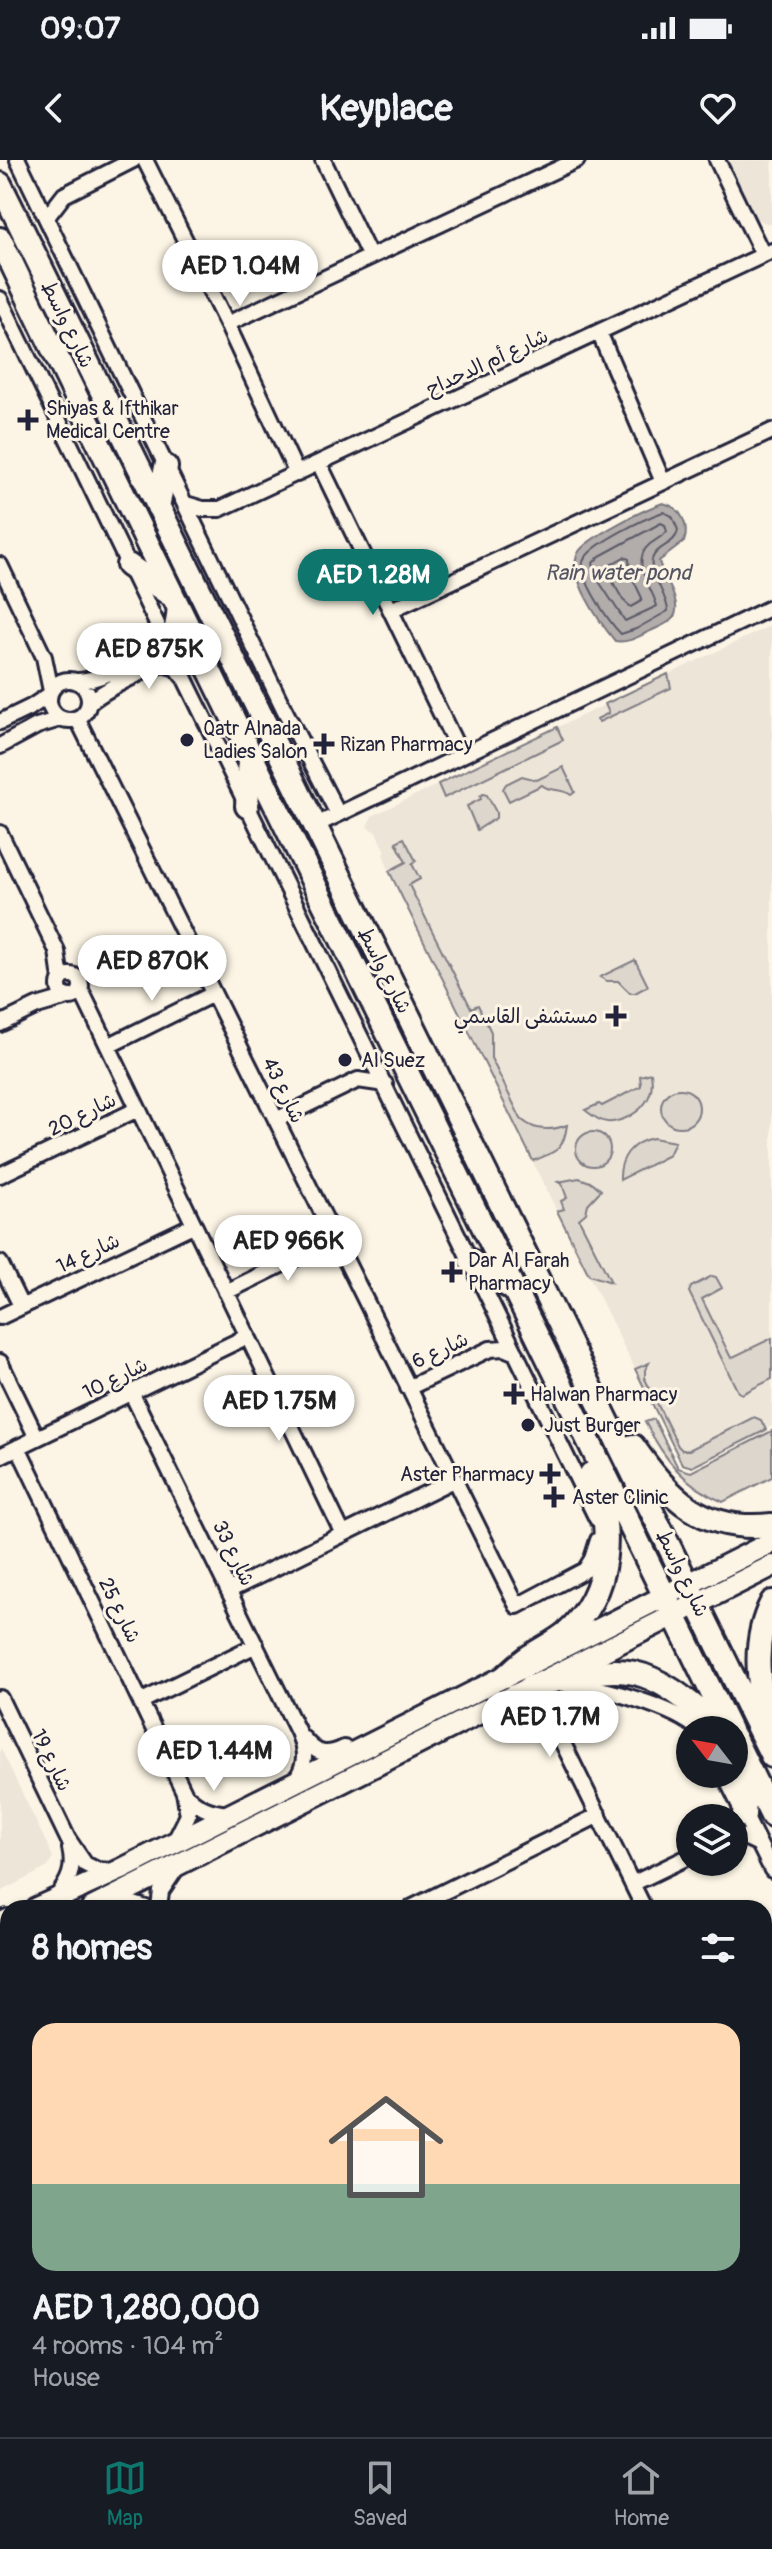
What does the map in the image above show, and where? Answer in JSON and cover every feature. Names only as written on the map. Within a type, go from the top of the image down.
[{"type":"main road","name":"شارع واسط","points":[[0,184],[772,1755]]},
{"type":"main road","name":"شارع واسط","points":[[1,245],[173,600],[581,1422],[722,1716]]},
{"type":"main road","points":[[158,507],[166,467]]},
{"type":"main road","points":[[128,565],[173,600]]},
{"type":"main road","points":[[247,806],[251,753]]},
{"type":"main road","points":[[471,1261],[515,1290]]},
{"type":"main road","points":[[609,1421],[620,1429],[665,1489],[687,1507],[727,1524],[772,1525]]},
{"type":"main road","points":[[506,1676],[524,1660],[564,1635],[588,1605],[604,1565],[601,1500],[587,1464],[581,1422]]},
{"type":"main road","points":[[53,1900],[120,1870],[178,1853],[498,1704],[670,1605],[688,1583],[772,1542]]},
{"type":"main road","points":[[105,1900],[233,1814],[374,1742],[506,1676],[670,1605],[698,1604],[772,1566]]},
{"type":"main road","points":[[772,1602],[759,1635],[757,1662],[772,1755]]},
{"type":"main road","points":[[530,1687],[599,1671],[625,1670],[673,1690],[706,1716]]},
{"type":"main road","name":"شارع واسط","points":[[748,1766],[772,1816]]},
{"type":"street","points":[[18,160],[338,814]]},
{"type":"street","points":[[47,217],[64,195],[133,160]]},
{"type":"street","points":[[145,160],[297,474]]},
{"type":"street","points":[[323,160],[370,257]]},
{"type":"street","points":[[227,324],[577,160]]},
{"type":"street","points":[[717,160],[767,253]]},
{"type":"street","points":[[33,190],[64,195]]},
{"type":"street","name":"شارع أم الدحداح","points":[[220,509],[767,253]]},
{"type":"street","points":[[0,299],[159,629],[156,649]]},
{"type":"street","points":[[599,332],[663,482]]},
{"type":"street","points":[[391,610],[772,431]]},
{"type":"street","points":[[319,463],[461,755]]},
{"type":"street","points":[[186,504],[203,509],[220,509]]},
{"type":"street","points":[[202,538],[209,522],[220,509]]},
{"type":"street","points":[[0,565],[44,657],[52,711],[60,719]]},
{"type":"street","points":[[0,722],[31,707],[56,685],[100,678],[156,649],[171,632],[173,600]]},
{"type":"street","points":[[314,826],[772,607]]},
{"type":"street","points":[[0,746],[37,726],[77,718],[87,709],[86,690],[56,670],[44,657]]},
{"type":"street","points":[[89,703],[105,691],[163,664],[186,662],[208,669]]},
{"type":"street","points":[[163,664],[176,668],[185,679],[602,1527]]},
{"type":"street","name":"شارع 43","points":[[77,718],[517,1606],[585,1570],[595,1552],[602,1527]]},
{"type":"street","points":[[0,833],[57,951],[69,987],[94,1016],[343,1534]]},
{"type":"street","points":[[0,1024],[69,987]]},
{"type":"street","points":[[108,1046],[213,994]]},
{"type":"street","points":[[358,1080],[371,1056]]},
{"type":"street","points":[[276,1120],[358,1080],[385,1084]]},
{"type":"street","name":"شارع 20","points":[[0,1175],[138,1109]]},
{"type":"street","name":"شارع 14","points":[[0,1317],[193,1225]]},
{"type":"street","points":[[226,1292],[334,1239]]},
{"type":"street","points":[[0,1263],[21,1306]]},
{"type":"street","name":"شارع 6","points":[[490,1349],[499,1338],[503,1325]]},
{"type":"street","name":"شارع 10","points":[[0,1456],[248,1336]]},
{"type":"street","name":"شارع 6","points":[[408,1388],[490,1349],[504,1348],[516,1353]]},
{"type":"street","points":[[0,1362],[37,1438]]},
{"type":"street","name":"شارع 33","points":[[131,1392],[298,1732],[305,1760],[293,1784]]},
{"type":"street","name":"شارع 25","points":[[18,1447],[184,1792],[188,1815],[178,1853],[159,1900]]},
{"type":"street","points":[[230,1590],[453,1480]]},
{"type":"street","points":[[142,1701],[256,1645]]},
{"type":"street","points":[[530,1687],[570,1685],[594,1688],[679,1716]]},
{"type":"street","name":"شارع 19","points":[[0,1698],[68,1839]]},
{"type":"street","points":[[498,1704],[532,1704],[546,1713],[640,1900]]},
{"type":"street","points":[[298,1732],[314,1750],[324,1754],[354,1744],[374,1742]]},
{"type":"street","points":[[184,1792],[205,1809],[233,1814]]},
{"type":"street","points":[[427,1900],[599,1815]]},
{"type":"street","points":[[748,1836],[759,1844],[772,1870]]},
{"type":"street","points":[[68,1839],[91,1868],[120,1870]]},
{"type":"street","points":[[48,1900],[68,1882],[72,1870],[73,1858],[68,1839]]},
{"type":"street","points":[[748,1839],[759,1844]]},
{"type":"street","points":[[632,1884],[676,1863]]},
{"type":"shaded area","points":[[726,160],[772,160],[772,223],[756,219]]},
{"type":"shaded area","name":"مستشفى القاسمي","points":[[772,625],[772,1426],[692,1467],[682,1464],[389,871],[383,853],[386,851],[376,832],[367,827],[372,816]]},
{"type":"shaded area","points":[[668,674],[671,688],[599,722],[597,719],[609,713],[605,704]]},
{"type":"shaded area","points":[[557,727],[563,740],[444,798],[438,784]]},
{"type":"shaded area","points":[[563,767],[575,792],[571,795],[542,785],[509,801],[503,789],[506,784],[522,776],[537,780]]},
{"type":"shaded area","points":[[483,794],[487,795],[496,818],[477,830],[467,806],[481,799]]},
{"type":"shaded area","points":[[404,838],[416,861],[412,864],[420,879],[409,885],[471,1008],[478,1005],[491,1032],[491,1058],[521,1119],[543,1129],[567,1125],[557,1150],[533,1161],[389,871],[406,862],[396,842]]},
{"type":"shaded area","points":[[635,960],[648,986],[635,993],[630,993],[618,981],[600,977]]},
{"type":"shaded area","points":[[651,1073],[650,1095],[643,1106],[626,1118],[607,1122],[585,1110],[599,1104],[602,1106],[641,1086],[640,1076]]},
{"type":"shaded area","points":[[680,1089],[693,1095],[699,1108],[693,1121],[680,1127],[667,1121],[661,1108],[667,1095]]},
{"type":"shaded area","points":[[593,1132],[605,1137],[610,1149],[605,1161],[593,1166],[581,1161],[576,1149],[581,1137]]},
{"type":"shaded area","points":[[653,1138],[675,1142],[669,1155],[620,1180],[628,1152],[638,1143]]},
{"type":"shaded area","points":[[579,1178],[601,1190],[579,1219],[611,1282],[589,1275],[557,1211],[564,1209],[561,1201],[567,1198],[562,1184],[558,1182]]},
{"type":"shaded area","points":[[712,1276],[716,1277],[722,1288],[702,1299],[731,1358],[772,1338],[772,1379],[742,1394],[738,1392],[689,1292],[691,1287]]},
{"type":"shaded area","points":[[649,1363],[645,1379],[682,1450],[689,1450],[754,1417],[761,1420],[766,1430],[692,1467],[682,1464],[635,1369]]},
{"type":"shaded area","points":[[654,1419],[678,1468],[691,1472],[772,1431],[772,1477],[723,1502],[697,1488],[676,1470],[645,1422]]},
{"type":"shaded area","points":[[0,1747],[53,1857],[48,1867],[0,1892]]},
{"type":"water","name":"Rain water pond","points":[[663,503],[675,508],[686,529],[684,542],[659,561],[675,601],[675,615],[667,623],[635,638],[615,641],[581,586],[577,574],[578,553],[604,532]]},
{"type":"place","name":"Shiyas & Ifthikar Medical Centre","points":[[28,420]]},
{"type":"place","name":"Qatr Alnada Ladies Salon","points":[[187,740]]},
{"type":"place","name":"Rizan Pharmacy","points":[[324,744]]},
{"type":"place","name":"مستشفى القاسمي","points":[[616,1016]]},
{"type":"place","name":"Al Suez","points":[[345,1060]]},
{"type":"place","name":"Dar Al Farah Pharmacy","points":[[452,1272]]},
{"type":"place","name":"Halwan Pharmacy","points":[[514,1394]]},
{"type":"place","name":"Just Burger","points":[[528,1425]]},
{"type":"place","name":"Aster Pharmacy","points":[[550,1474]]},
{"type":"place","name":"Aster Clinic","points":[[554,1497]]}]
